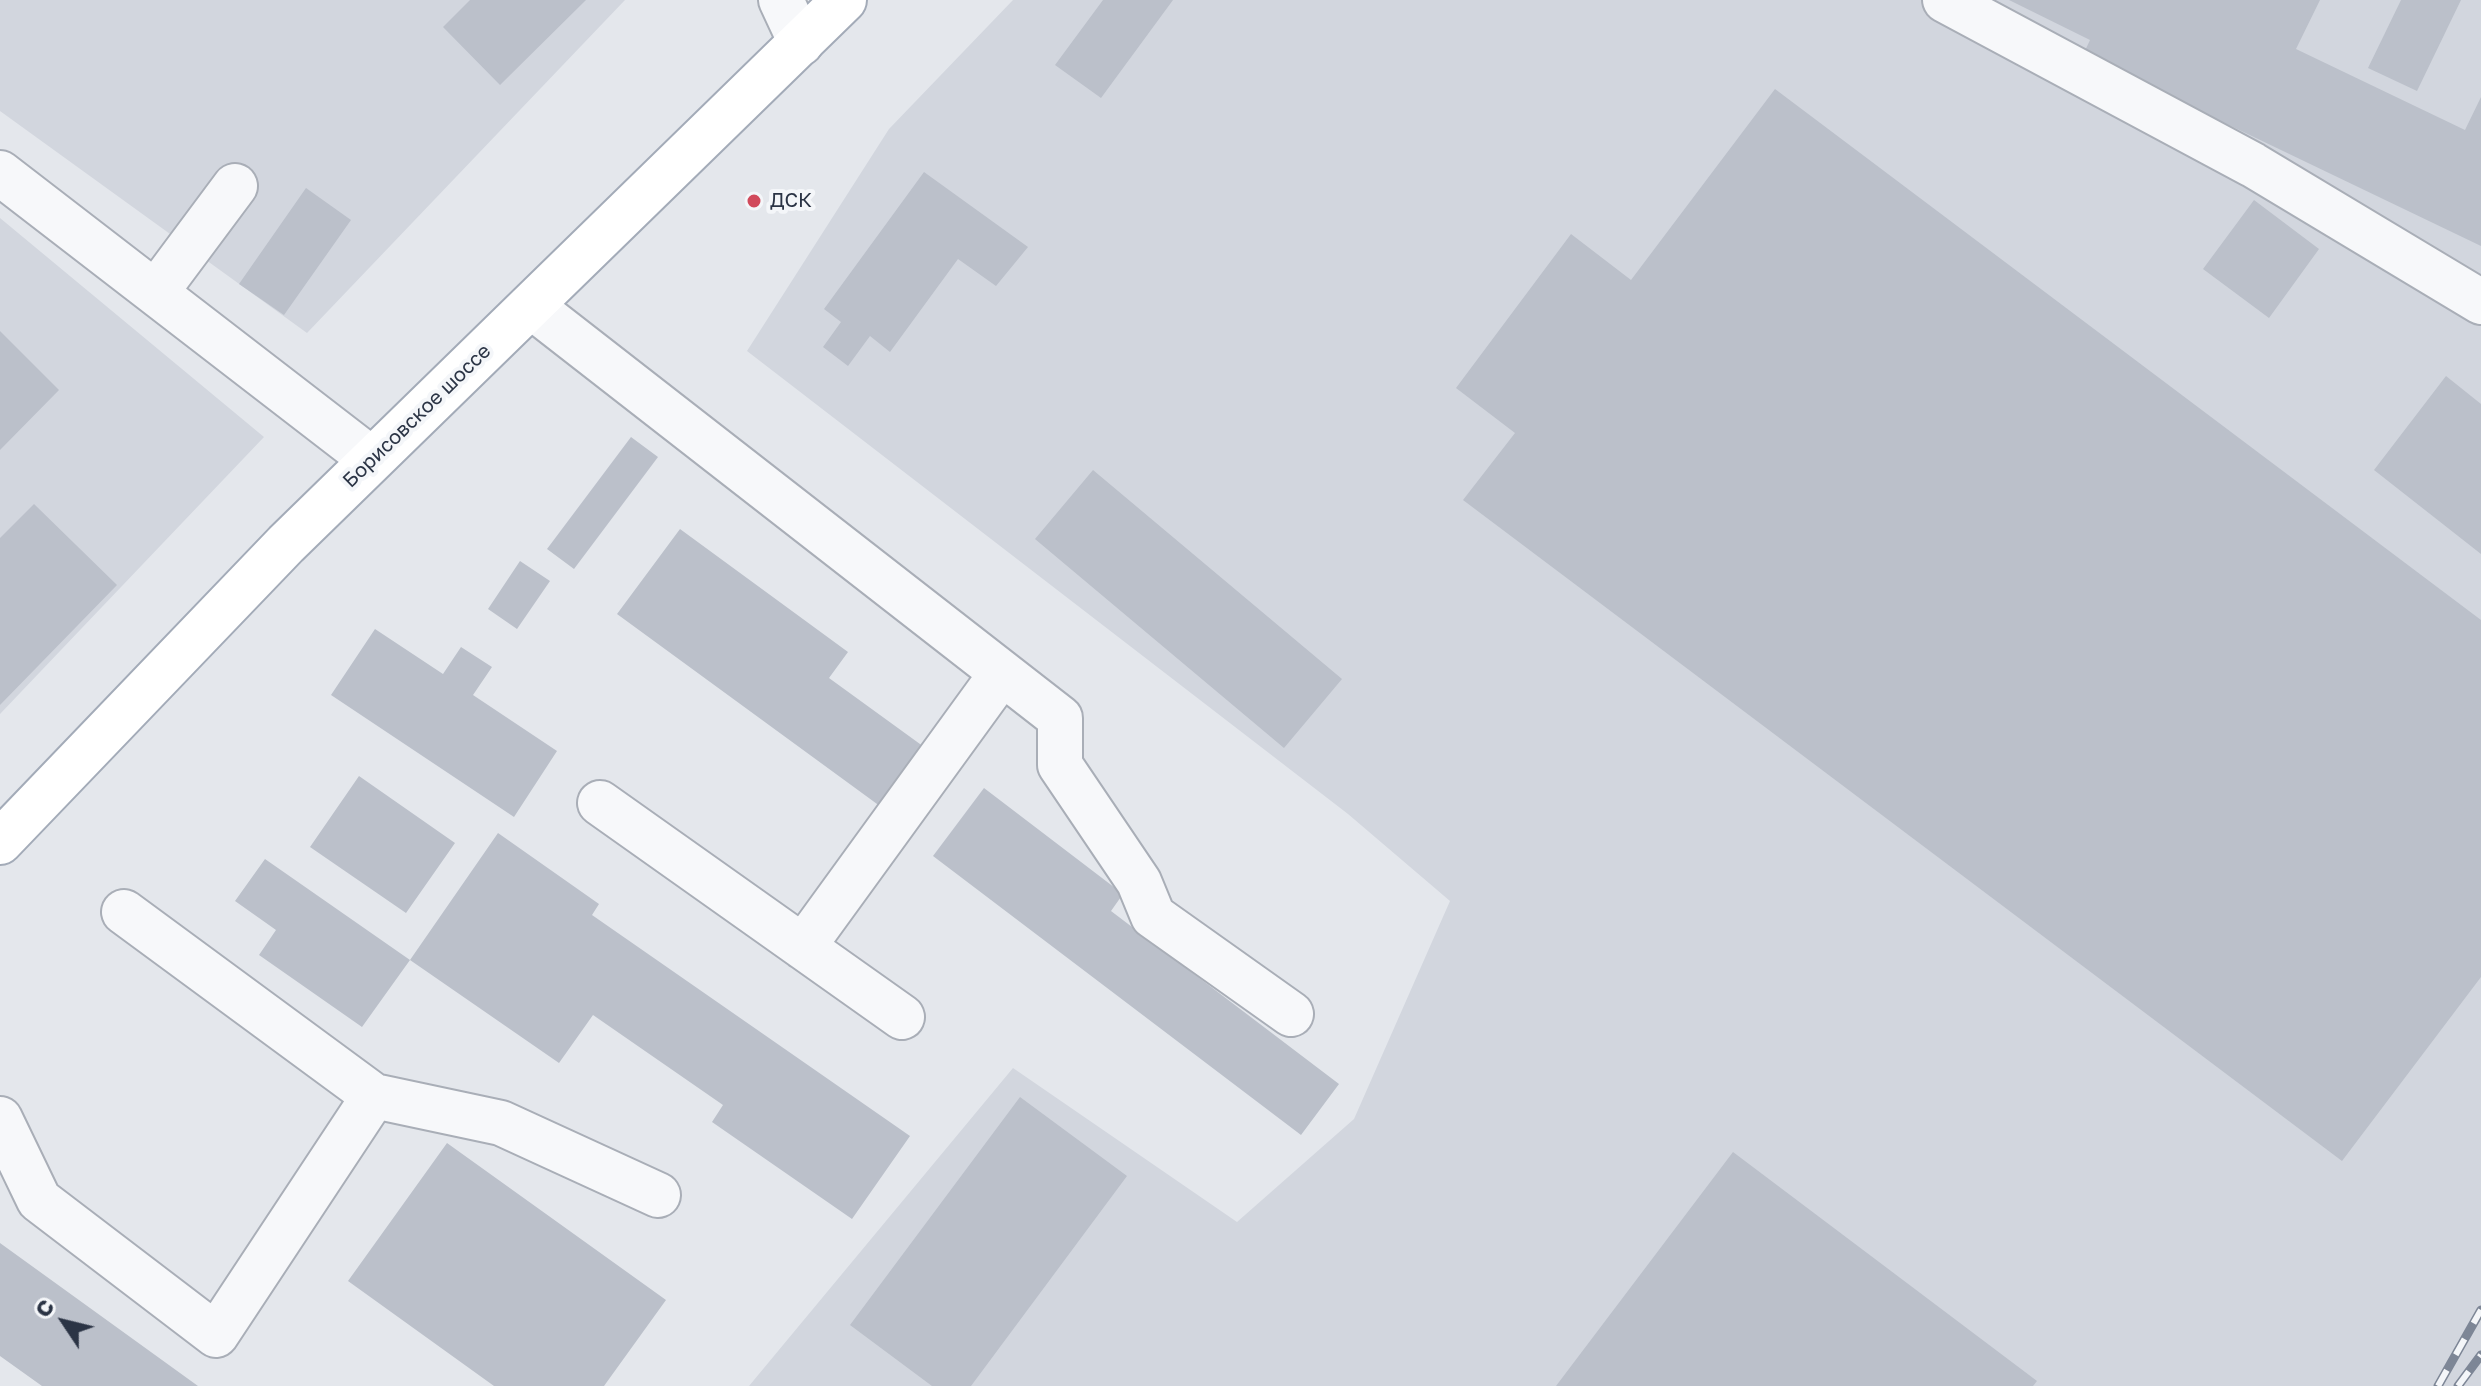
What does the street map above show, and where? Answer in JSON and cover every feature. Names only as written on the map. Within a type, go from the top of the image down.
[{"type":"main road","name":"Борисовское шоссе","points":[[0,842],[371,459],[844,0]]},
{"type":"street","points":[[781,0],[801,43]]},
{"type":"street","points":[[1945,0],[2253,165],[2481,302]]},
{"type":"street","points":[[0,173],[371,459]]},
{"type":"street","points":[[156,292],[235,186]]},
{"type":"street","points":[[531,306],[1060,718],[1060,765],[1139,882],[1153,916],[1291,1014]]},
{"type":"street","points":[[803,947],[1002,673]]},
{"type":"street","points":[[600,803],[902,1017]]},
{"type":"street","points":[[124,912],[374,1096],[501,1123],[658,1195]]},
{"type":"street","points":[[0,1119],[39,1200],[216,1335],[374,1096]]},
{"type":"shaded area","points":[[0,0],[625,0],[307,333],[0,111]]},
{"type":"shaded area","points":[[1013,0],[2481,0],[2481,1386],[749,1386],[1013,1068],[1237,1222],[1354,1119],[1450,901],[1348,814],[747,351],[889,129]]},
{"type":"shaded area","points":[[0,218],[264,437],[0,714]]},
{"type":"building","points":[[470,0],[586,0],[500,85],[443,27]]},
{"type":"building","points":[[1103,0],[1173,0],[1101,98],[1055,65]]},
{"type":"building","points":[[2009,0],[2320,0],[2296,49],[2465,130],[2481,97],[2481,246],[2083,55],[2090,40]]},
{"type":"building","points":[[2401,0],[2461,0],[2417,91],[2368,68]]},
{"type":"building","points":[[1775,89],[2481,620],[2481,977],[2342,1161],[1463,500],[1515,433],[1456,388],[1571,234],[1631,280]]},
{"type":"building","points":[[924,172],[1028,247],[996,286],[958,259],[890,352],[870,336],[848,366],[823,347],[841,322],[824,309]]},
{"type":"building","points":[[306,188],[351,220],[284,315],[239,284]]},
{"type":"building","points":[[2254,200],[2319,249],[2269,318],[2203,269]]},
{"type":"building","points":[[0,331],[59,390],[0,450]]},
{"type":"building","points":[[2446,376],[2481,404],[2481,554],[2374,470]]},
{"type":"building","points":[[631,437],[658,457],[574,569],[547,549]]},
{"type":"building","points":[[1093,470],[1342,679],[1284,748],[1035,539]]},
{"type":"building","points":[[34,504],[117,585],[0,705],[0,538]]},
{"type":"building","points":[[680,529],[848,652],[829,678],[931,752],[888,812],[617,614]]},
{"type":"building","points":[[520,561],[550,581],[517,629],[488,609]]},
{"type":"building","points":[[375,629],[443,674],[461,647],[492,667],[473,695],[557,751],[514,817],[331,695]]},
{"type":"building","points":[[359,776],[455,843],[406,913],[310,847]]},
{"type":"building","points":[[984,788],[1123,894],[1111,911],[1339,1084],[1301,1135],[933,856]]},
{"type":"building","points":[[498,833],[599,904],[592,915],[910,1136],[852,1219],[712,1122],[723,1105],[593,1015],[559,1063],[410,960]]},
{"type":"building","points":[[265,859],[410,960],[362,1027],[259,955],[276,930],[235,901]]},
{"type":"building","points":[[1020,1097],[1127,1176],[971,1386],[932,1386],[850,1325]]},
{"type":"building","points":[[447,1143],[666,1300],[604,1386],[494,1386],[348,1281]]},
{"type":"building","points":[[1733,1152],[2037,1381],[2033,1386],[1556,1386]]},
{"type":"building","points":[[0,1243],[198,1386],[42,1386],[0,1356]]},
{"type":"railway","points":[[2438,1386],[2481,1310]]},
{"type":"railway","points":[[2458,1386],[2481,1355]]},
{"type":"place","name":"ДСК","points":[[754,201]]}]
